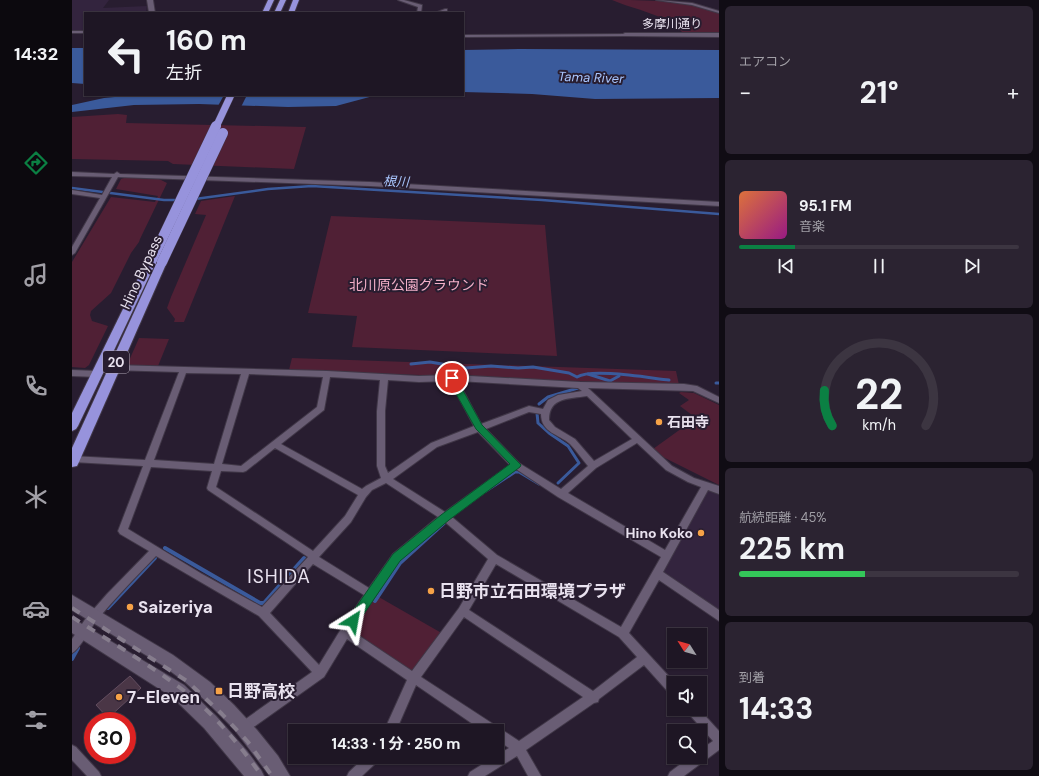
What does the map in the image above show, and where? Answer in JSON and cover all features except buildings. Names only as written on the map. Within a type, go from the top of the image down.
[{"type":"highway","points":[[271,12],[277,0]]},
{"type":"highway","points":[[277,12],[283,0]]},
{"type":"highway","points":[[291,12],[296,0]]},
{"type":"highway","points":[[259,12],[268,2]]},
{"type":"highway","points":[[264,12],[268,2]]},
{"type":"highway","points":[[284,12],[289,3]]},
{"type":"highway","name":"Hino Bypass","points":[[73,461],[114,368],[157,262],[231,96]]},
{"type":"highway","name":"Hino Bypass","points":[[72,426],[97,374],[157,262],[239,96]]},
{"type":"main road","points":[[150,0],[152,12]]},
{"type":"main road","name":"多摩川通り","points":[[625,35],[719,35]]},
{"type":"main road","points":[[72,602],[191,677],[227,709],[258,742],[281,776]]},
{"type":"main road","points":[[77,627],[178,692],[210,722],[241,757],[255,776]]},
{"type":"street","points":[[400,0],[420,6],[420,12]]},
{"type":"street","points":[[658,0],[692,4],[719,12]]},
{"type":"street","points":[[440,12],[445,10]]},
{"type":"street","points":[[72,32],[84,32]]},
{"type":"street","points":[[464,36],[625,35]]},
{"type":"street","points":[[72,174],[117,174],[370,184],[719,204]]},
{"type":"street","points":[[72,253],[107,194],[117,174]]},
{"type":"street","points":[[72,192],[107,194]]},
{"type":"street","points":[[114,368],[327,374],[419,379],[452,378],[580,386],[684,387],[694,388],[719,400]]},
{"type":"street","points":[[183,371],[123,531],[263,613],[320,673]]},
{"type":"street","points":[[246,372],[211,488],[371,594]]},
{"type":"street","points":[[72,373],[97,374]]},
{"type":"street","points":[[73,461],[148,463],[243,469],[321,408],[327,374]]},
{"type":"street","points":[[384,377],[381,411],[381,466],[386,479],[445,518],[494,558],[623,634],[667,682]]},
{"type":"street","points":[[452,378],[479,427],[516,465],[561,494],[666,556]]},
{"type":"street","points":[[580,386],[669,468],[691,480],[719,490]]},
{"type":"street","points":[[587,393],[561,397],[551,402],[545,412],[546,422],[552,429],[572,441],[593,466]]},
{"type":"street","points":[[263,613],[348,519],[363,494],[369,488],[386,479],[434,445],[529,409],[545,412]]},
{"type":"street","points":[[561,494],[593,466],[638,439]]},
{"type":"street","points":[[275,444],[363,494]]},
{"type":"street","points":[[244,727],[320,673],[345,632],[396,558],[445,518],[516,465]]},
{"type":"street","points":[[623,634],[706,486]]},
{"type":"street","points":[[72,648],[77,627],[94,615],[155,550]]},
{"type":"street","points":[[393,724],[414,677],[463,611],[494,558]]},
{"type":"street","points":[[657,573],[719,616]]},
{"type":"street","points":[[463,611],[594,698]]},
{"type":"street","points":[[345,632],[483,724]]},
{"type":"street","points":[[474,776],[594,698],[645,658]]},
{"type":"street","points":[[698,716],[719,739]]},
{"type":"street","points":[[504,738],[519,748],[535,776]]},
{"type":"street","points":[[707,752],[719,743]]},
{"type":"street","points":[[72,751],[95,776]]},
{"type":"street","points":[[353,776],[366,764]]},
{"type":"street","points":[[674,776],[690,764]]},
{"type":"shaded area","points":[[72,0],[109,0],[103,8],[147,6],[146,12],[84,12],[84,31],[72,30]]},
{"type":"shaded area","name":"Hino Koko","points":[[708,490],[719,495],[719,613],[661,572]]},
{"type":"green space","points":[[612,0],[637,0],[696,5],[719,13],[719,32],[683,33],[668,21]]},
{"type":"green space","points":[[118,114],[127,115],[126,123],[306,127],[294,169],[173,164],[168,161],[72,159],[72,117]]},
{"type":"green space","points":[[157,178],[167,183],[139,242],[131,253],[111,293],[91,311],[90,315],[92,321],[108,326],[89,365],[85,368],[72,367],[72,262],[111,197],[155,202],[158,196],[116,189],[121,179]]},
{"type":"green space","points":[[235,196],[184,322],[174,322],[175,319],[167,308],[206,215],[195,214],[201,201]]},
{"type":"green space","name":"北川原公園グラウンド","points":[[331,216],[545,225],[557,356],[352,347],[357,316],[308,313]]},
{"type":"green space","points":[[139,338],[169,339],[158,366],[130,365],[128,363]]},
{"type":"green space","points":[[292,358],[676,371],[679,385],[289,370]]},
{"type":"green space","points":[[679,393],[694,393],[719,405],[719,485],[659,455],[653,449],[696,418],[680,406],[689,400]]},
{"type":"green space","points":[[377,596],[445,635],[414,677],[350,632]]},
{"type":"water","points":[[72,48],[84,48],[84,84],[72,83]]},
{"type":"water","name":"Tama River","points":[[464,50],[719,50],[719,98],[595,99],[532,94],[464,92]]},
{"type":"water","points":[[125,96],[373,96],[336,106],[288,107],[199,104],[134,105],[72,112],[72,105],[104,98]]},
{"type":"pier","points":[[223,96],[246,96],[241,107],[218,106]]},
{"type":"waterway","name":"根川","points":[[195,199],[268,189],[312,186],[542,200],[719,214]]},
{"type":"waterway","name":"根川","points":[[72,188],[164,200],[179,200]]},
{"type":"waterway","points":[[411,364],[430,362],[466,368],[491,366],[518,368],[533,367],[569,373],[577,377],[584,374],[607,373],[669,380]]},
{"type":"waterway","points":[[588,374],[610,381],[619,376]]},
{"type":"waterway","points":[[539,404],[548,397],[578,388]]},
{"type":"waterway","points":[[537,413],[538,423],[549,433],[568,446],[579,463],[558,483]]},
{"type":"waterway","points":[[486,491],[515,472],[519,472],[539,484]]},
{"type":"waterway","points":[[375,601],[400,563],[445,522]]},
{"type":"waterway","points":[[165,548],[260,603],[264,603],[304,558]]},
{"type":"waterway","points":[[108,608],[155,558]]},
{"type":"waterway","points":[[72,659],[78,648]]},
{"type":"railway","points":[[72,608],[187,681],[222,714],[248,742],[272,776]]},
{"type":"railway","points":[[72,617],[153,669],[203,706],[224,728],[262,776]]},
{"type":"place","name":"石田寺","points":[[659,422]]},
{"type":"place","name":"Hino Koko","points":[[701,533]]},
{"type":"place","name":"日野市立石田環境プラザ","points":[[431,591]]},
{"type":"place","name":"Saizeriya","points":[[130,607]]},
{"type":"place","name":"日野高校","points":[[219,691]]},
{"type":"place","name":"7-Eleven","points":[[119,697]]},
{"type":"district","name":"ISHIDA","points":[[279,576]]},
{"type":"route","points":[[353,621],[396,558],[445,518],[516,465],[479,427],[452,378]]}]
